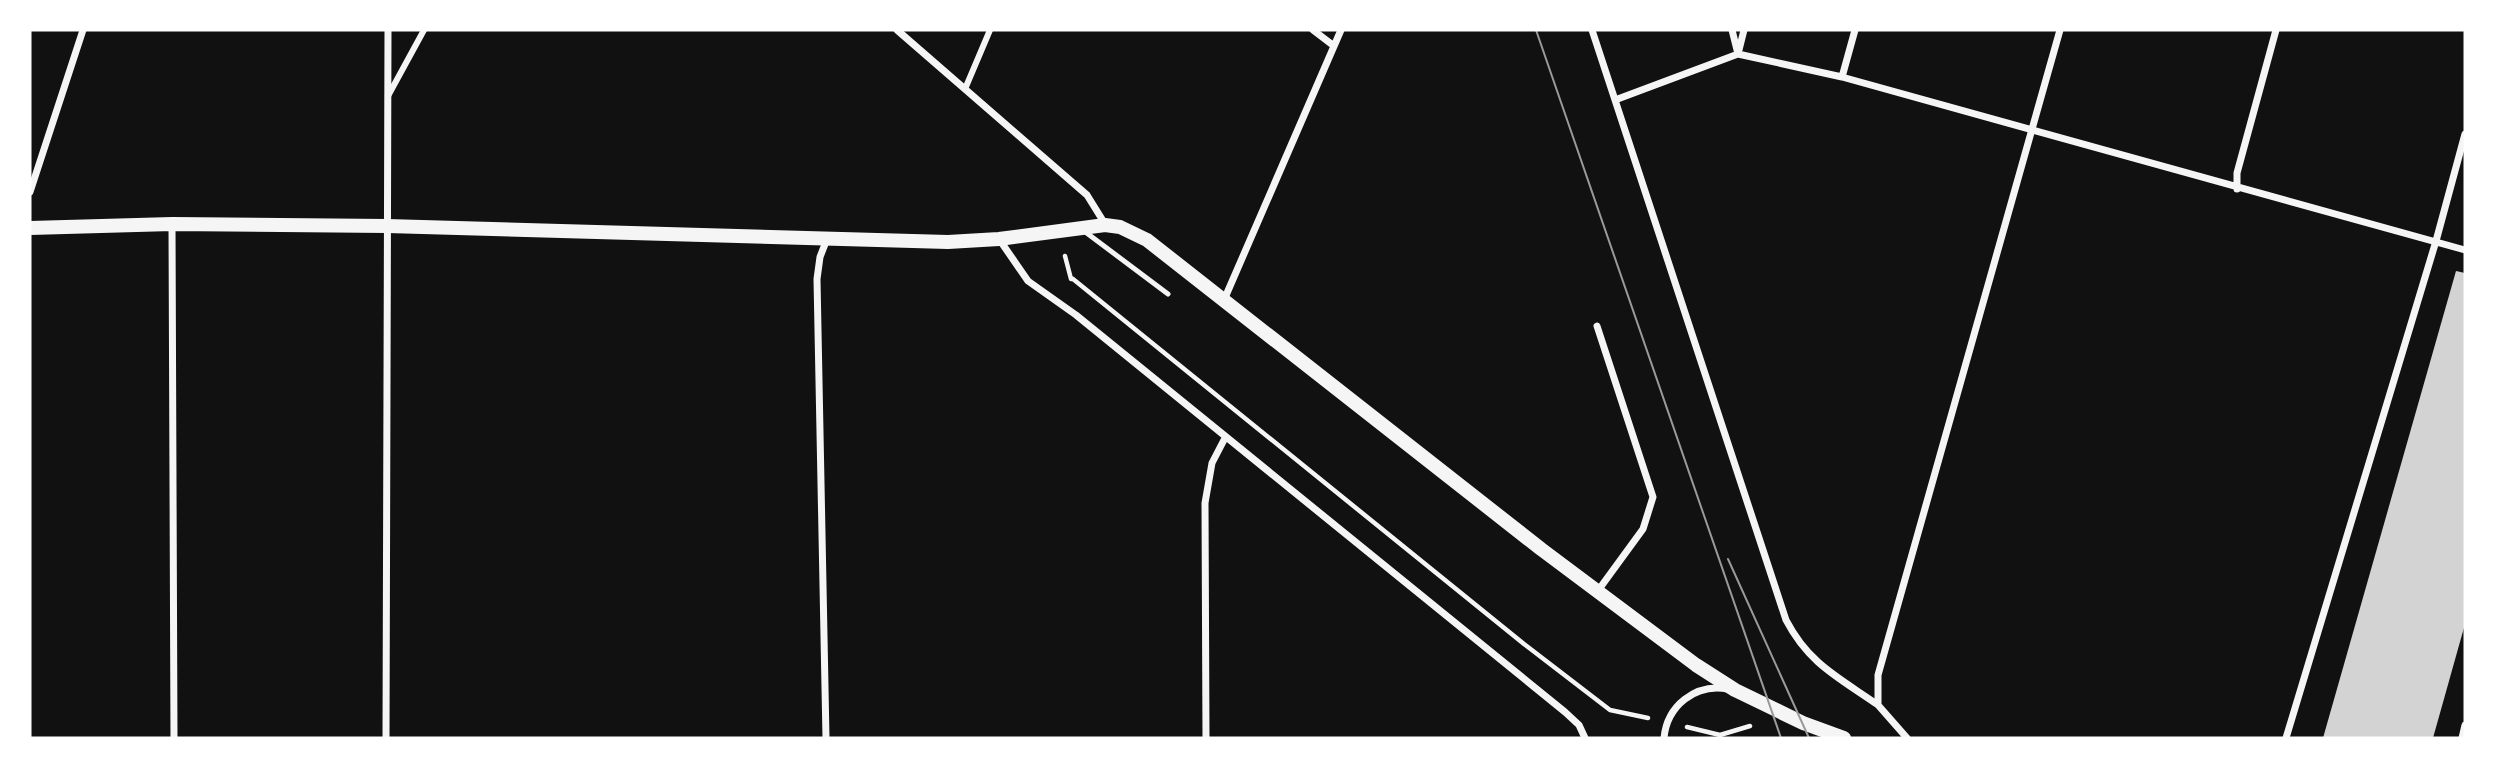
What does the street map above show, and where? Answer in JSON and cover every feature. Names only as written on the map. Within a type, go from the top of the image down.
[{"type":"main road","points":[[30,227],[172,224],[387,226],[948,242],[999,239],[1105,225],[1133,232],[1147,240],[1597,592],[1735,690],[1786,715],[1844,738]]},
{"type":"street","points":[[30,192],[83,30]]},
{"type":"street","points":[[386,738],[388,30]]},
{"type":"street","points":[[388,96],[424,30]]},
{"type":"street","points":[[897,30],[1087,195],[1105,225]]},
{"type":"street","points":[[965,89],[989,30]]},
{"type":"street","points":[[1314,30],[1334,46]]},
{"type":"street","points":[[1224,301],[1340,30]]},
{"type":"street","points":[[1592,30],[1786,620],[1799,646],[1812,659],[1878,705],[1907,738]]},
{"type":"street","points":[[1732,30],[1738,54]]},
{"type":"street","points":[[1738,54],[1744,30]]},
{"type":"street","points":[[1842,77],[1855,30]]},
{"type":"street","points":[[1878,705],[1878,675],[2060,30]]},
{"type":"street","points":[[2237,189],[2237,173],[2276,30]]},
{"type":"street","points":[[1615,100],[1738,54],[1842,77],[2237,189],[2465,250]]},
{"type":"street","points":[[2286,738],[2436,241],[2465,134]]},
{"type":"street","points":[[172,224],[174,738]]},
{"type":"street","points":[[826,738],[817,279],[820,257],[827,239]]},
{"type":"street","points":[[999,239],[1028,281],[1076,315],[1565,712],[1579,725],[1585,738]]},
{"type":"street","points":[[1597,326],[1653,497],[1643,529],[1597,592]]},
{"type":"street","points":[[1206,738],[1205,503],[1212,463],[1225,438]]},
{"type":"street","points":[[1664,738],[1667,722],[1686,697],[1706,689],[1735,690]]},
{"type":"street","points":[[2462,738],[2465,725]]},
{"type":"lane","points":[[1076,227],[1100,240],[1168,295]]},
{"type":"path","points":[[1056,231],[1073,279],[1524,644],[1610,710],[1720,736],[1786,715]]},
{"type":"path","points":[[1028,281],[1073,279]]},
{"type":"building","points":[[2456,271],[2465,273],[2465,624],[2433,738],[2323,738]]},
{"type":"tram line","points":[[1536,30],[1781,738]]},
{"type":"tram line","points":[[1728,559],[1809,738]]}]
